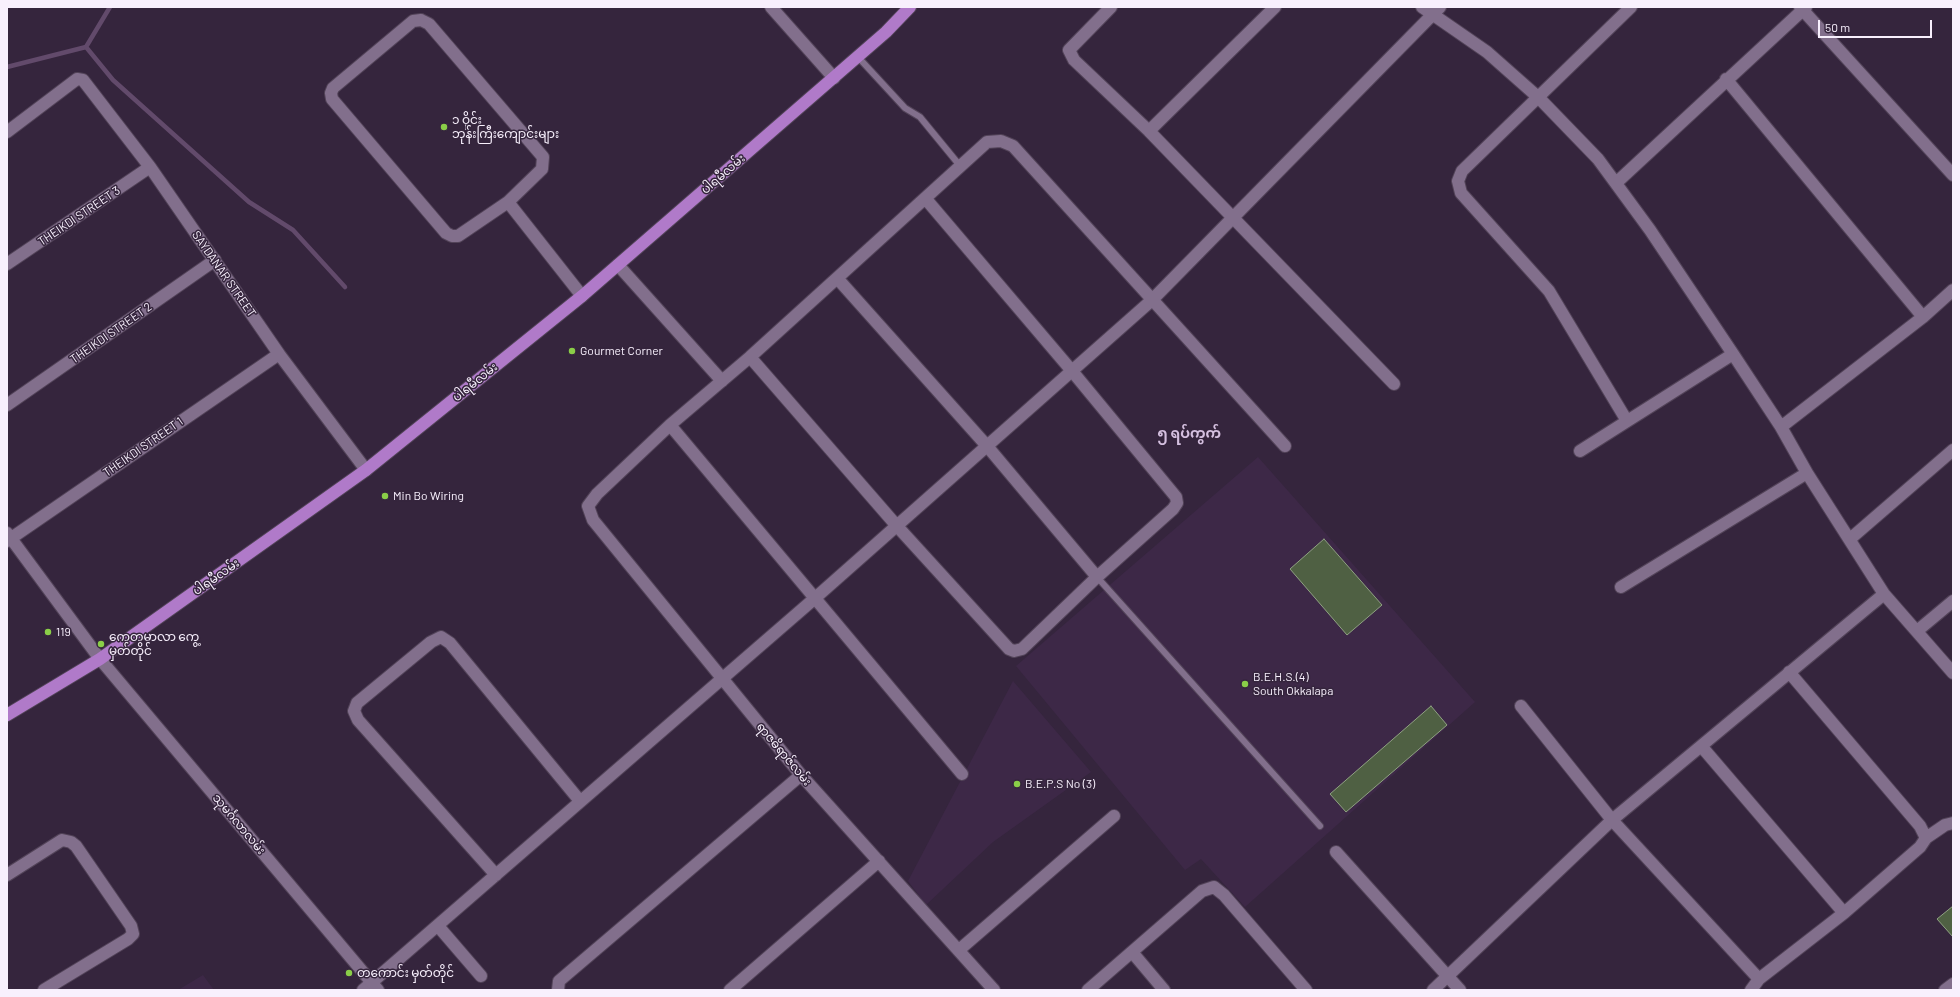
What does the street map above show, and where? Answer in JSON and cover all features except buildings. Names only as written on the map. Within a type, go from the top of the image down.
[{"type":"main road","name":"ပါရမီလမ်း","points":[[7,715],[100,659],[366,470],[582,296],[858,57],[886,32],[910,7]]},
{"type":"street","points":[[771,7],[834,78]]},
{"type":"street","points":[[1111,7],[1069,50],[1074,60],[1149,131],[1394,384]]},
{"type":"street","points":[[1149,131],[1274,7]]},
{"type":"street","points":[[1422,7],[1436,10],[1487,52],[1539,98],[1598,159],[1650,230],[1733,354],[1884,594],[1953,674]]},
{"type":"street","points":[[1627,421],[1549,291],[1461,193],[1458,181],[1462,171],[1539,98],[1631,7]]},
{"type":"street","points":[[1616,183],[1803,8],[1953,175]]},
{"type":"street","points":[[371,988],[438,926],[814,599],[1152,300],[1436,10]]},
{"type":"street","points":[[420,20],[429,24],[543,157],[542,169],[508,202],[458,236],[452,236],[446,232],[332,99],[331,93],[334,88],[413,21],[420,20]]},
{"type":"street","name":"SAYDANAR STREET","points":[[7,132],[77,79],[80,79],[150,167],[279,354],[366,470]]},
{"type":"street","points":[[1726,80],[1923,317]]},
{"type":"street","points":[[962,774],[814,599],[670,425],[750,357],[987,142],[1002,141],[1013,146],[1285,446]]},
{"type":"street","name":"THEIKDI STREET 3","points":[[7,264],[150,167]]},
{"type":"street","points":[[750,357],[896,525],[1009,649],[1014,651],[1022,649],[1096,577],[1173,509],[1176,503],[1176,497],[1072,371],[925,198]]},
{"type":"street","points":[[508,202],[582,296]]},
{"type":"street","name":"THEIKDI STREET 2","points":[[7,405],[215,260]]},
{"type":"street","points":[[618,265],[722,381]]},
{"type":"street","points":[[837,278],[987,446],[1096,577]]},
{"type":"street","points":[[1780,427],[1923,317],[1953,290]]},
{"type":"street","name":"THEIKDI STREET 1","points":[[8,538],[279,354]]},
{"type":"street","points":[[1580,451],[1733,354]]},
{"type":"street","name":"ရာဇဓိရာဇ်လမ်း","points":[[670,425],[597,494],[588,506],[593,520],[801,775],[994,990]]},
{"type":"street","points":[[1850,539],[1953,450]]},
{"type":"street","points":[[1621,587],[1807,472]]},
{"type":"street","name":"သုမင်္ဂလာလမ်း","points":[[8,538],[100,659],[371,988]]},
{"type":"street","points":[[1434,990],[1612,820],[1702,747],[1789,672],[1884,594]]},
{"type":"street","points":[[1917,631],[1953,601]]},
{"type":"street","points":[[496,875],[358,720],[354,711],[356,703],[431,642],[441,637],[450,644],[580,801]]},
{"type":"street","points":[[1789,672],[1920,826],[1926,838]]},
{"type":"street","points":[[1521,706],[1612,820],[1759,979]]},
{"type":"street","points":[[1702,747],[1844,913]]},
{"type":"street","points":[[558,990],[560,981],[801,775]]},
{"type":"street","points":[[959,950],[1114,816]]},
{"type":"street","points":[[1751,990],[1759,979],[1844,913],[1920,847],[1926,838],[1945,825],[1953,823]]},
{"type":"street","points":[[7,876],[62,840],[71,842],[76,846],[131,926],[133,934],[128,939],[44,990]]},
{"type":"street","points":[[1336,852],[1460,990]]},
{"type":"street","points":[[730,990],[878,860]]},
{"type":"street","points":[[1088,990],[1202,892],[1214,887],[1224,895],[1306,990]]},
{"type":"street","points":[[438,926],[481,976]]},
{"type":"street","points":[[1132,952],[1164,990]]},
{"type":"street","points":[[1945,990],[1953,984]]},
{"type":"lane","points":[[858,57],[906,108],[920,118],[961,167]]},
{"type":"lane","points":[[1096,577],[1320,826]]},
{"type":"shaded area","name":"B.E.H.S.(4) South Okkalapa","points":[[1258,457],[1475,702],[1245,907],[1201,859],[1185,870],[1016,666]]},
{"type":"shaded area","name":"B.E.P.S No (3)","points":[[1013,681],[1091,772],[993,842],[926,905],[908,881]]},
{"type":"shaded area","points":[[203,975],[214,990],[178,990]]},
{"type":"waterway","points":[[7,67],[86,47],[110,7]]},
{"type":"waterway","points":[[86,47],[113,80],[249,202],[293,230],[345,287]]},
{"type":"place","name":"၁ ဝိုင်း ဘုန်းကြီးကျောင်းများ","points":[[444,127]]},
{"type":"place","name":"Gourmet Corner","points":[[572,351]]},
{"type":"place","name":"Min Bo Wiring","points":[[385,496]]},
{"type":"place","name":"119","points":[[48,632]]},
{"type":"place","name":"ကေတုမာလာ ကွေ့ မှတ်တိုင်","points":[[101,644]]},
{"type":"place","name":"B.E.H.S.(4) South Okkalapa","points":[[1245,684]]},
{"type":"place","name":"B.E.P.S No (3)","points":[[1017,784]]},
{"type":"place","name":"တကောင်း မှတ်တိုင်","points":[[349,973]]},
{"type":"district","name":"၅ ရပ်ကွက်","points":[[1189,433]]}]
